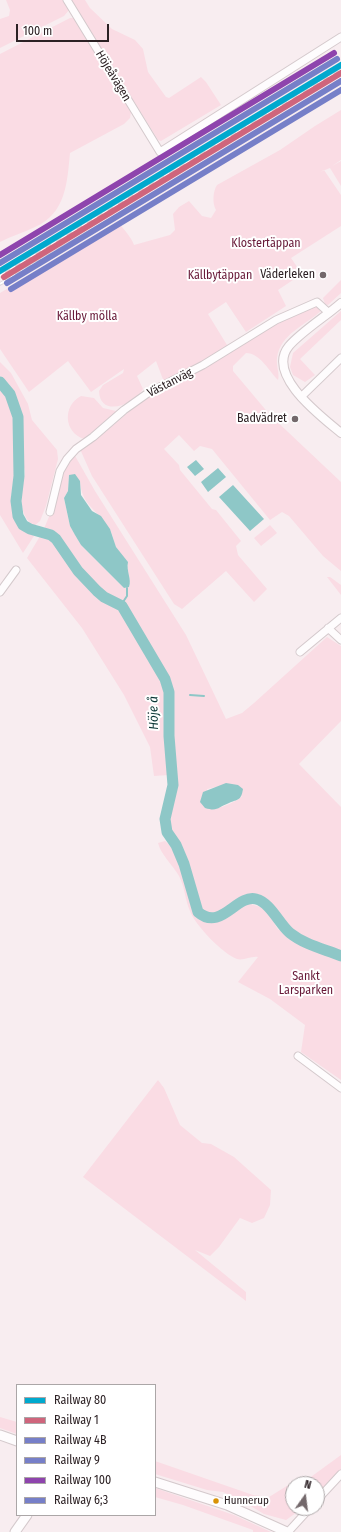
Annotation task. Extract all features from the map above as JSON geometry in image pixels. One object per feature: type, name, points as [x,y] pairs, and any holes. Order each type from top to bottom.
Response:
[{"type":"main road","points":[[0,1435],[16,1441]]},
{"type":"main road","points":[[156,1482],[226,1505],[287,1532]]},
{"type":"main road","points":[[15,1532],[26,1516]]},
{"type":"street","name":"Höjeåvägen","points":[[66,0],[160,152],[341,36]]},
{"type":"street","name":"Västanväg","points":[[50,512],[60,471],[70,454],[143,397],[203,365],[286,314],[317,302],[329,313]]},
{"type":"street","points":[[341,303],[289,346],[283,363],[284,373],[302,397],[341,433]]},
{"type":"street","points":[[302,397],[341,358]]},
{"type":"street","points":[[0,592],[16,570]]},
{"type":"street","points":[[300,652],[341,618]]},
{"type":"street","points":[[328,628],[341,640]]},
{"type":"street","points":[[298,1056],[341,1088]]},
{"type":"street","points":[[325,1491],[341,1474]]},
{"type":"street","points":[[287,1532],[302,1516]]},
{"type":"green space","points":[[6,0],[64,0],[69,10],[64,16],[0,48],[0,19],[9,16],[10,10]]},
{"type":"green space","points":[[71,0],[85,0],[90,8],[112,29],[135,40],[143,49],[148,72],[166,97],[169,98],[201,77],[221,105],[161,141],[158,140]]},
{"type":"green space","points":[[70,18],[75,18],[131,112],[130,118],[124,124],[70,153],[66,186],[59,205],[53,214],[35,227],[0,242],[0,54]]},
{"type":"green space","points":[[341,110],[341,160],[332,166],[341,161],[341,186],[330,168],[324,170],[341,195],[341,226],[291,258],[302,274],[278,290],[286,306],[246,332],[226,302],[208,314],[227,345],[229,345],[315,305],[322,310],[288,336],[283,342],[277,358],[279,375],[278,380],[260,359],[246,353],[233,366],[233,371],[270,415],[341,482],[341,571],[323,556],[289,516],[282,512],[270,520],[212,449],[200,446],[194,451],[179,435],[164,449],[179,465],[180,470],[212,509],[216,510],[241,541],[236,546],[238,555],[267,589],[254,602],[226,571],[182,609],[174,604],[92,476],[80,449],[97,439],[164,382],[156,361],[137,376],[143,389],[139,395],[125,404],[118,406],[105,404],[101,399],[99,391],[103,385],[123,373],[124,369],[91,392],[68,361],[29,392],[0,349],[0,293],[119,222],[134,245],[170,235],[175,230],[173,214],[179,207],[189,201],[202,216],[211,218],[216,210],[214,197],[217,185],[280,150]]},
{"type":"green space","points":[[341,280],[341,293],[328,305],[325,304],[323,298]]},
{"type":"green space","points":[[341,311],[341,320],[300,359],[315,375],[305,382],[293,375],[290,367],[293,353]]},
{"type":"green space","points":[[0,362],[11,373],[28,404],[32,420],[57,450],[58,459],[46,506],[40,521],[34,526],[26,517],[21,501],[25,472],[21,456],[20,412],[18,401],[8,383],[0,376]]},
{"type":"green space","points":[[0,385],[9,399],[14,424],[15,469],[11,497],[13,510],[21,528],[34,536],[23,553],[0,515]]},
{"type":"green space","points":[[81,396],[94,398],[103,408],[116,411],[107,421],[84,439],[77,436],[72,431],[68,418],[71,406],[75,400]]},
{"type":"green space","points":[[74,454],[95,491],[186,635],[226,719],[242,713],[327,637],[341,646],[341,721],[299,764],[341,807],[341,952],[300,936],[289,927],[271,905],[263,899],[255,896],[248,896],[223,912],[216,914],[208,914],[199,907],[194,892],[188,863],[172,836],[168,825],[168,818],[172,810],[176,784],[169,775],[154,776],[150,747],[124,695],[82,628],[27,558],[43,531],[51,512],[58,481]],"holes":[[[69,475],[80,481],[81,489],[87,502],[110,529],[117,549],[128,562],[130,581],[129,587],[124,588],[81,545],[70,526],[64,498],[68,491]],[[221,786],[242,796],[236,801],[227,805],[209,809],[207,789]]]},
{"type":"green space","points":[[270,525],[277,533],[261,546],[254,538]]},
{"type":"green space","points":[[327,577],[330,577],[341,585],[341,595]]},
{"type":"green space","name":"Sankt Larsparken","points":[[165,841],[177,855],[195,915],[202,920],[215,922],[222,920],[246,903],[268,911],[277,928],[279,930],[281,929],[301,946],[341,958],[341,1080],[301,1052],[305,1025],[270,999],[238,982],[258,957],[237,959],[231,956],[217,945],[197,924],[188,907],[183,885],[179,876],[164,856],[158,843]]},
{"type":"green space","points":[[158,1080],[164,1088],[180,1125],[202,1143],[211,1144],[234,1157],[271,1190],[270,1205],[264,1218],[252,1223],[240,1218],[219,1247],[210,1256],[195,1250],[246,1292],[246,1301],[83,1177]]},
{"type":"green space","points":[[0,1417],[16,1422],[16,1434],[0,1428]]},
{"type":"green space","points":[[341,1455],[341,1470],[325,1487],[325,1476],[312,1476]]},
{"type":"green space","points":[[156,1461],[253,1495],[269,1497],[285,1487],[285,1516],[292,1516],[286,1520],[264,1514],[223,1492],[207,1490],[156,1474]]},
{"type":"green space","points":[[156,1488],[234,1515],[271,1532],[253,1532],[253,1530],[183,1505],[156,1497]]},
{"type":"water","points":[[196,460],[204,469],[195,476],[187,467]]},
{"type":"water","points":[[218,468],[226,477],[208,492],[201,482]]},
{"type":"water","points":[[75,474],[80,481],[81,495],[92,511],[101,516],[110,529],[116,547],[128,562],[130,581],[129,587],[124,588],[81,545],[70,526],[64,498],[68,491],[69,475]]},
{"type":"water","points":[[233,485],[264,519],[250,531],[219,497]]},
{"type":"water","points":[[226,783],[238,785],[243,789],[240,798],[215,809],[205,808],[200,802],[203,792]]},
{"type":"waterway","name":"Höje å","points":[[0,382],[10,394],[18,417],[19,476],[16,501],[18,516],[23,525],[30,529],[51,535],[56,539],[78,571],[97,591],[104,597],[122,606],[165,679],[169,692],[169,736],[173,785],[165,819],[167,832],[176,845],[184,864],[198,912],[206,917],[214,918],[242,902],[249,899],[256,899],[266,905],[290,933],[308,944],[341,956]]},
{"type":"waterway","points":[[121,605],[127,596],[127,588]]},
{"type":"waterway","points":[[190,695],[204,696]]},
{"type":"railway","points":[[0,276],[341,70]]},
{"type":"railway","points":[[0,284],[196,169],[341,80]]},
{"type":"rail line","name":"100","points":[[0,255],[334,53]]},
{"type":"rail line","name":"4B","points":[[0,263],[337,59]]},
{"type":"rail line","name":"80","points":[[0,271],[341,65]]},
{"type":"rail line","name":"1","points":[[4,277],[341,73]]},
{"type":"rail line","name":"9","points":[[7,283],[341,81]]},
{"type":"rail line","name":"6;3","points":[[11,289],[341,90]]},
{"type":"place","name":"Väderleken","points":[[323,275]]},
{"type":"place","name":"Badvädret","points":[[295,419]]},
{"type":"place","name":"Hunnerup","points":[[216,1501]]},
{"type":"park label","name":"Klostertäppan","points":[[266,244]]},
{"type":"park label","name":"Källbytäppan","points":[[220,276]]},
{"type":"park label","name":"Källby mölla","points":[[87,317]]}]
